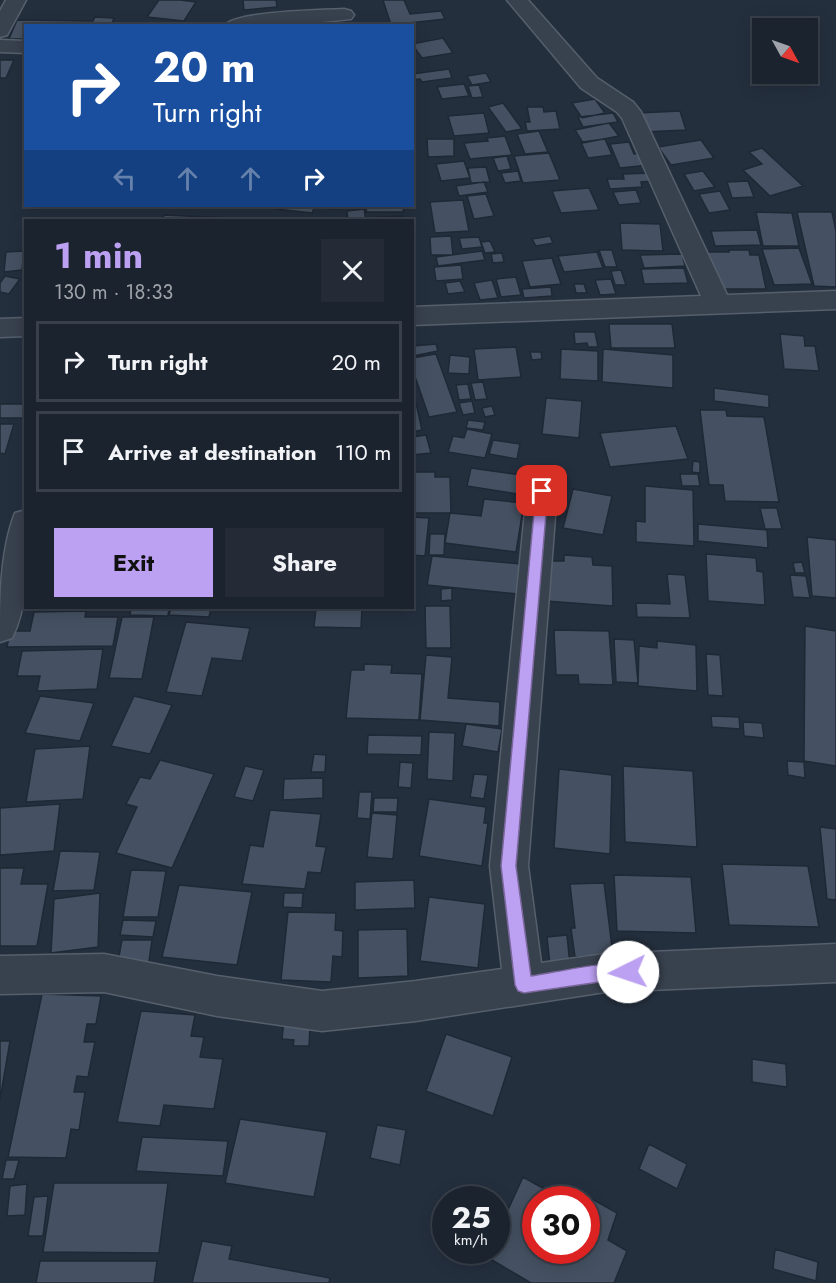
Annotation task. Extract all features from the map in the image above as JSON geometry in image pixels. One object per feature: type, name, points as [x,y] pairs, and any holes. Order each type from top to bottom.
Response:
[{"type":"street","points":[[0,31],[16,0]]},
{"type":"street","points":[[517,0],[589,83],[625,107],[633,117],[718,305]]},
{"type":"street","points":[[239,24],[343,14]]},
{"type":"street","points":[[0,46],[24,47]]},
{"type":"street","points":[[414,316],[836,300]]},
{"type":"street","points":[[0,328],[24,327]]},
{"type":"street","points":[[524,985],[509,866],[542,491]]},
{"type":"street","points":[[0,629],[24,530]]},
{"type":"street","points":[[0,975],[104,973],[217,996],[322,1011],[416,1001],[605,973],[836,963]]},
{"type":"building","points":[[159,0],[196,2],[184,21],[147,17]]},
{"type":"building","points":[[243,0],[276,0],[277,7],[244,10]]},
{"type":"building","points":[[383,0],[404,0],[410,14],[441,11],[445,19],[400,24],[391,24]]},
{"type":"building","points":[[95,17],[114,18],[112,24],[24,24],[24,39],[9,39],[17,20],[93,21]]},
{"type":"building","points":[[443,38],[453,53],[422,58],[414,44]]},
{"type":"building","points":[[0,60],[14,60],[6,78],[0,78]]},
{"type":"building","points":[[449,69],[452,78],[422,82],[420,79],[414,80],[414,74]]},
{"type":"building","points":[[486,73],[491,82],[472,85],[467,76]]},
{"type":"building","points":[[464,84],[469,96],[442,99],[437,87]]},
{"type":"building","points":[[479,85],[483,97],[472,98],[468,86]]},
{"type":"building","points":[[595,99],[605,113],[582,118],[572,103]]},
{"type":"building","points":[[503,103],[522,129],[506,132],[488,107]]},
{"type":"building","points":[[527,107],[543,107],[544,112],[556,111],[560,129],[527,131],[525,122],[530,122]]},
{"type":"building","points":[[680,111],[686,130],[643,132],[638,113]]},
{"type":"building","points":[[484,113],[489,133],[454,136],[448,116]]},
{"type":"building","points":[[613,113],[618,122],[583,127],[578,117]]},
{"type":"building","points":[[609,123],[619,136],[583,143],[575,130]]},
{"type":"building","points":[[539,131],[548,152],[525,154],[517,134]]},
{"type":"building","points":[[505,136],[512,155],[470,159],[464,143],[488,141],[487,138]]},
{"type":"building","points":[[427,139],[454,139],[454,156],[428,157]]},
{"type":"building","points":[[605,139],[612,155],[588,158],[581,142]]},
{"type":"building","points":[[701,140],[714,158],[671,165],[658,147]]},
{"type":"building","points":[[629,142],[634,154],[644,153],[649,165],[620,168],[610,144]]},
{"type":"building","points":[[762,148],[803,186],[770,196],[743,170],[762,164],[749,152]]},
{"type":"building","points":[[549,153],[560,180],[523,183],[514,156]]},
{"type":"building","points":[[507,156],[511,169],[498,171],[493,158]]},
{"type":"building","points":[[464,161],[470,178],[441,181],[436,164]]},
{"type":"building","points":[[486,167],[490,182],[471,183],[468,168]]},
{"type":"building","points":[[518,171],[521,181],[505,183],[501,173]]},
{"type":"building","points":[[703,171],[715,187],[694,191],[684,174]]},
{"type":"building","points":[[652,173],[655,181],[641,182],[642,187],[610,189],[607,179],[624,179],[623,174]]},
{"type":"building","points":[[748,181],[754,197],[732,198],[727,182]]},
{"type":"building","points":[[484,182],[488,192],[459,196],[456,186]]},
{"type":"building","points":[[589,188],[599,210],[561,213],[552,191]]},
{"type":"building","points":[[636,190],[641,203],[619,205],[613,192]]},
{"type":"building","points":[[720,191],[730,210],[709,213],[699,194]]},
{"type":"building","points":[[486,194],[494,216],[474,219],[467,196]]},
{"type":"building","points":[[463,200],[469,231],[435,233],[430,202]]},
{"type":"building","points":[[277,207],[315,207],[312,213],[276,209]]},
{"type":"building","points":[[330,207],[364,207],[330,209]]},
{"type":"building","points":[[367,207],[404,207],[403,212],[366,212]]},
{"type":"building","points":[[364,209],[366,219],[348,219],[347,211]]},
{"type":"building","points":[[756,212],[792,213],[799,246],[763,246]]},
{"type":"building","points":[[797,212],[832,212],[836,231],[836,287],[814,286]]},
{"type":"building","points":[[164,215],[228,218],[228,219],[163,219]]},
{"type":"building","points":[[402,216],[403,219],[368,219]]},
{"type":"building","points":[[620,223],[660,224],[663,251],[622,250]]},
{"type":"building","points":[[757,230],[761,245],[715,246],[711,231]]},
{"type":"building","points":[[451,236],[453,255],[431,255],[430,237]]},
{"type":"building","points":[[550,236],[553,243],[536,246],[532,239]]},
{"type":"building","points":[[479,237],[482,247],[462,249],[459,238]]},
{"type":"building","points":[[490,241],[495,252],[485,253],[481,242]]},
{"type":"building","points":[[799,248],[812,284],[774,285],[762,249]]},
{"type":"building","points":[[599,250],[612,250],[617,267],[605,267]]},
{"type":"building","points":[[729,250],[749,250],[750,255],[759,255],[766,289],[715,289],[708,252],[729,252]]},
{"type":"building","points":[[24,251],[22,270],[4,272],[6,252]]},
{"type":"building","points":[[482,251],[485,260],[438,266],[436,257]]},
{"type":"building","points":[[597,252],[603,268],[564,272],[558,256]]},
{"type":"building","points":[[502,253],[504,262],[493,263],[491,254]]},
{"type":"building","points":[[682,254],[685,266],[644,268],[640,255]]},
{"type":"building","points":[[552,258],[561,284],[530,287],[522,261]]},
{"type":"building","points":[[461,265],[463,279],[436,281],[434,267]]},
{"type":"building","points":[[684,268],[688,283],[644,284],[641,269]]},
{"type":"building","points":[[621,270],[626,285],[615,285],[611,271]]},
{"type":"building","points":[[5,276],[20,279],[9,294],[0,292],[0,283]]},
{"type":"building","points":[[516,277],[521,295],[501,297],[496,279]]},
{"type":"building","points":[[611,279],[616,294],[600,295],[595,280]]},
{"type":"building","points":[[492,280],[498,298],[480,300],[474,283]]},
{"type":"building","points":[[460,281],[465,292],[448,294],[445,283]]},
{"type":"building","points":[[574,284],[584,284],[587,293],[576,293]]},
{"type":"building","points":[[551,287],[552,296],[524,298],[522,289]]},
{"type":"building","points":[[609,324],[672,324],[675,348],[611,348]]},
{"type":"building","points":[[574,332],[595,332],[598,347],[588,347],[587,343],[575,344]]},
{"type":"building","points":[[780,334],[804,336],[805,346],[815,346],[819,371],[784,369]]},
{"type":"building","points":[[436,344],[438,351],[414,356],[414,346]]},
{"type":"building","points":[[516,347],[521,377],[478,380],[474,349]]},
{"type":"building","points":[[561,349],[598,351],[598,381],[560,379]]},
{"type":"building","points":[[603,349],[673,355],[673,388],[602,382]]},
{"type":"building","points":[[530,352],[541,352],[542,359],[532,360]]},
{"type":"building","points":[[436,354],[457,412],[429,417],[414,374],[414,358]]},
{"type":"building","points":[[450,355],[470,357],[469,374],[448,373]]},
{"type":"building","points":[[483,382],[487,399],[475,400],[471,383]]},
{"type":"building","points":[[468,384],[471,399],[459,400],[456,385]]},
{"type":"building","points":[[714,388],[769,395],[769,408],[714,401]]},
{"type":"building","points":[[546,398],[582,401],[579,438],[542,434]]},
{"type":"building","points":[[472,401],[475,413],[463,415],[459,403]]},
{"type":"building","points":[[414,403],[416,403],[422,430],[414,432]]},
{"type":"building","points":[[0,404],[24,404],[24,418],[0,418]]},
{"type":"building","points":[[492,406],[495,415],[485,417],[482,408]]},
{"type":"building","points":[[700,410],[726,410],[727,416],[764,417],[779,502],[725,501],[723,485],[709,485]]},
{"type":"building","points":[[468,420],[485,422],[483,430],[466,428]]},
{"type":"building","points":[[0,424],[14,424],[5,454],[0,453]]},
{"type":"building","points":[[676,426],[688,459],[610,467],[600,433]]},
{"type":"building","points":[[467,429],[492,434],[485,458],[448,452],[453,436],[464,438]]},
{"type":"building","points":[[426,435],[431,453],[414,455],[414,437]]},
{"type":"building","points":[[493,440],[520,444],[517,459],[489,454]]},
{"type":"building","points":[[693,461],[700,462],[700,473],[692,472]]},
{"type":"building","points":[[471,468],[528,476],[524,495],[467,486]]},
{"type":"building","points":[[414,472],[435,472],[435,477],[450,477],[451,513],[414,513]]},
{"type":"building","points":[[680,474],[698,474],[700,486],[682,486]]},
{"type":"building","points":[[645,486],[693,490],[694,546],[636,542],[636,521],[645,522]]},
{"type":"building","points":[[573,489],[612,496],[603,535],[563,528]]},
{"type":"building","points":[[484,499],[524,503],[516,552],[445,543],[450,513],[481,516]]},
{"type":"building","points":[[760,508],[777,508],[782,529],[765,529]]},
{"type":"building","points":[[414,517],[429,518],[425,556],[414,555]]},
{"type":"building","points":[[698,524],[767,530],[768,548],[698,541]]},
{"type":"building","points":[[430,534],[445,534],[444,555],[429,555]]},
{"type":"building","points":[[807,537],[836,540],[836,598],[812,596]]},
{"type":"building","points":[[706,554],[756,558],[757,571],[763,572],[765,605],[708,601]]},
{"type":"building","points":[[564,555],[592,557],[593,565],[612,566],[613,606],[546,601],[547,561],[564,561]]},
{"type":"building","points":[[432,556],[521,564],[518,594],[427,585]]},
{"type":"building","points":[[802,562],[805,573],[795,573],[793,563]]},
{"type":"building","points":[[667,574],[685,575],[690,618],[637,617],[636,603],[670,604]]},
{"type":"building","points":[[790,575],[806,576],[810,598],[793,597]]},
{"type":"building","points":[[452,588],[452,600],[441,601],[441,589]]},
{"type":"building","points":[[425,606],[450,606],[451,648],[426,648]]},
{"type":"building","points":[[131,609],[169,609],[168,616],[130,615]]},
{"type":"building","points":[[171,609],[211,609],[209,617],[169,615]]},
{"type":"building","points":[[316,609],[362,609],[361,628],[314,627]]},
{"type":"building","points":[[86,611],[85,617],[118,617],[113,646],[7,647],[10,631],[30,631],[34,612]]},
{"type":"building","points":[[122,617],[154,617],[142,679],[109,678]]},
{"type":"building","points":[[186,622],[250,628],[242,661],[212,658],[202,696],[166,692]]},
{"type":"building","points":[[805,626],[836,631],[836,766],[804,761]]},
{"type":"building","points":[[554,630],[609,631],[613,685],[579,684],[578,675],[556,675]]},
{"type":"building","points":[[614,639],[634,640],[638,683],[616,682]]},
{"type":"building","points":[[657,641],[696,645],[697,691],[638,686],[639,646],[657,648]]},
{"type":"building","points":[[103,649],[97,689],[37,691],[40,676],[17,676],[22,651]]},
{"type":"building","points":[[706,654],[720,655],[723,696],[708,695]]},
{"type":"building","points":[[426,655],[452,657],[448,698],[500,702],[499,726],[420,720]]},
{"type":"building","points":[[364,664],[392,665],[391,673],[422,674],[419,720],[346,718],[351,670],[364,670]]},
{"type":"building","points":[[40,696],[94,703],[80,741],[25,733]]},
{"type":"building","points":[[134,696],[172,705],[150,754],[111,746]]},
{"type":"building","points":[[711,716],[739,717],[740,729],[712,727]]},
{"type":"building","points":[[743,722],[762,723],[764,738],[744,736]]},
{"type":"building","points":[[466,724],[502,729],[498,752],[462,746]]},
{"type":"building","points":[[429,732],[455,733],[453,781],[427,779]]},
{"type":"building","points":[[368,735],[422,736],[421,755],[367,754]]},
{"type":"building","points":[[90,746],[83,799],[26,802],[35,749]]},
{"type":"building","points":[[314,754],[326,755],[325,772],[311,772]]},
{"type":"building","points":[[160,760],[214,774],[172,868],[116,853],[137,807],[126,804],[140,777],[150,779]]},
{"type":"building","points":[[787,761],[804,762],[805,778],[788,775]]},
{"type":"building","points":[[400,762],[413,763],[411,788],[398,787]]},
{"type":"building","points":[[245,766],[264,770],[253,801],[234,797]]},
{"type":"building","points":[[623,766],[693,771],[697,847],[625,842]]},
{"type":"building","points":[[559,769],[612,775],[610,854],[554,848]]},
{"type":"building","points":[[474,774],[488,775],[484,799],[470,797]]},
{"type":"building","points":[[323,778],[323,798],[283,800],[284,779]]},
{"type":"building","points":[[359,792],[372,792],[370,819],[357,818]]},
{"type":"building","points":[[374,798],[398,798],[397,812],[373,812]]},
{"type":"building","points":[[429,799],[486,807],[484,823],[488,823],[482,866],[419,856]]},
{"type":"building","points":[[60,804],[54,851],[0,855],[0,808]]},
{"type":"building","points":[[270,810],[321,814],[316,846],[326,847],[321,873],[308,872],[305,889],[242,884],[250,845],[263,847]]},
{"type":"building","points":[[372,813],[397,815],[393,859],[367,857]]},
{"type":"building","points":[[820,827],[836,829],[836,900],[827,899]]},
{"type":"building","points":[[60,851],[100,852],[94,890],[53,891]]},
{"type":"building","points":[[722,864],[808,866],[819,927],[729,925]]},
{"type":"building","points":[[0,868],[24,868],[21,884],[48,884],[37,946],[0,946]]},
{"type":"building","points":[[131,870],[166,871],[158,917],[123,917]]},
{"type":"building","points":[[614,875],[691,877],[696,933],[617,931]]},
{"type":"building","points":[[414,880],[415,908],[355,910],[355,882]]},
{"type":"building","points":[[604,883],[613,955],[575,957],[571,928],[575,928],[570,884]]},
{"type":"building","points":[[179,885],[252,892],[237,965],[162,957]]},
{"type":"building","points":[[100,893],[98,947],[51,953],[54,899]]},
{"type":"building","points":[[284,893],[303,893],[302,908],[283,907]]},
{"type":"building","points":[[429,897],[485,904],[478,968],[420,961]]},
{"type":"building","points":[[288,912],[336,913],[335,930],[343,931],[342,957],[333,956],[331,982],[281,980]]},
{"type":"building","points":[[123,920],[156,921],[153,937],[120,935]]},
{"type":"building","points":[[407,929],[408,976],[358,978],[358,930]]},
{"type":"building","points":[[567,935],[570,965],[550,965],[547,937]]},
{"type":"building","points":[[122,940],[152,940],[148,968],[117,967]]},
{"type":"building","points":[[42,994],[101,996],[96,1024],[87,1024],[84,1042],[95,1042],[88,1077],[77,1076],[74,1092],[85,1092],[79,1130],[71,1129],[66,1158],[8,1157]]},
{"type":"building","points":[[141,1011],[195,1015],[191,1036],[204,1037],[200,1057],[223,1059],[214,1109],[164,1105],[160,1126],[117,1122]]},
{"type":"building","points":[[284,1019],[310,1026],[309,1046],[293,1046],[294,1040],[282,1039]]},
{"type":"building","points":[[446,1034],[512,1057],[493,1116],[426,1091]]},
{"type":"building","points":[[0,1041],[10,1041],[0,1100]]},
{"type":"building","points":[[752,1059],[786,1064],[787,1087],[752,1082]]},
{"type":"building","points":[[240,1119],[327,1132],[314,1197],[225,1183]]},
{"type":"building","points":[[377,1125],[406,1130],[400,1165],[370,1158]]},
{"type":"building","points":[[142,1137],[228,1141],[223,1176],[136,1171]]},
{"type":"building","points":[[649,1144],[687,1164],[677,1189],[639,1169]]},
{"type":"building","points":[[6,1160],[19,1160],[14,1179],[2,1179]]},
{"type":"building","points":[[523,1177],[539,1186],[522,1186],[522,1264],[600,1264],[600,1203],[617,1213],[608,1240],[627,1251],[614,1283],[531,1283],[499,1264],[510,1264],[510,1205]]},
{"type":"building","points":[[54,1183],[168,1183],[159,1253],[43,1252]]},
{"type":"building","points":[[27,1184],[25,1215],[7,1216],[10,1186]]},
{"type":"building","points":[[48,1196],[43,1236],[28,1236],[34,1197]]},
{"type":"building","points":[[202,1241],[232,1246],[229,1259],[330,1278],[329,1283],[192,1283]]},
{"type":"building","points":[[775,1249],[818,1262],[816,1281],[773,1269]]},
{"type":"building","points":[[40,1261],[157,1261],[154,1283],[36,1283]]},
{"type":"route","points":[[542,491],[509,866],[524,985],[605,973],[628,972]]}]
